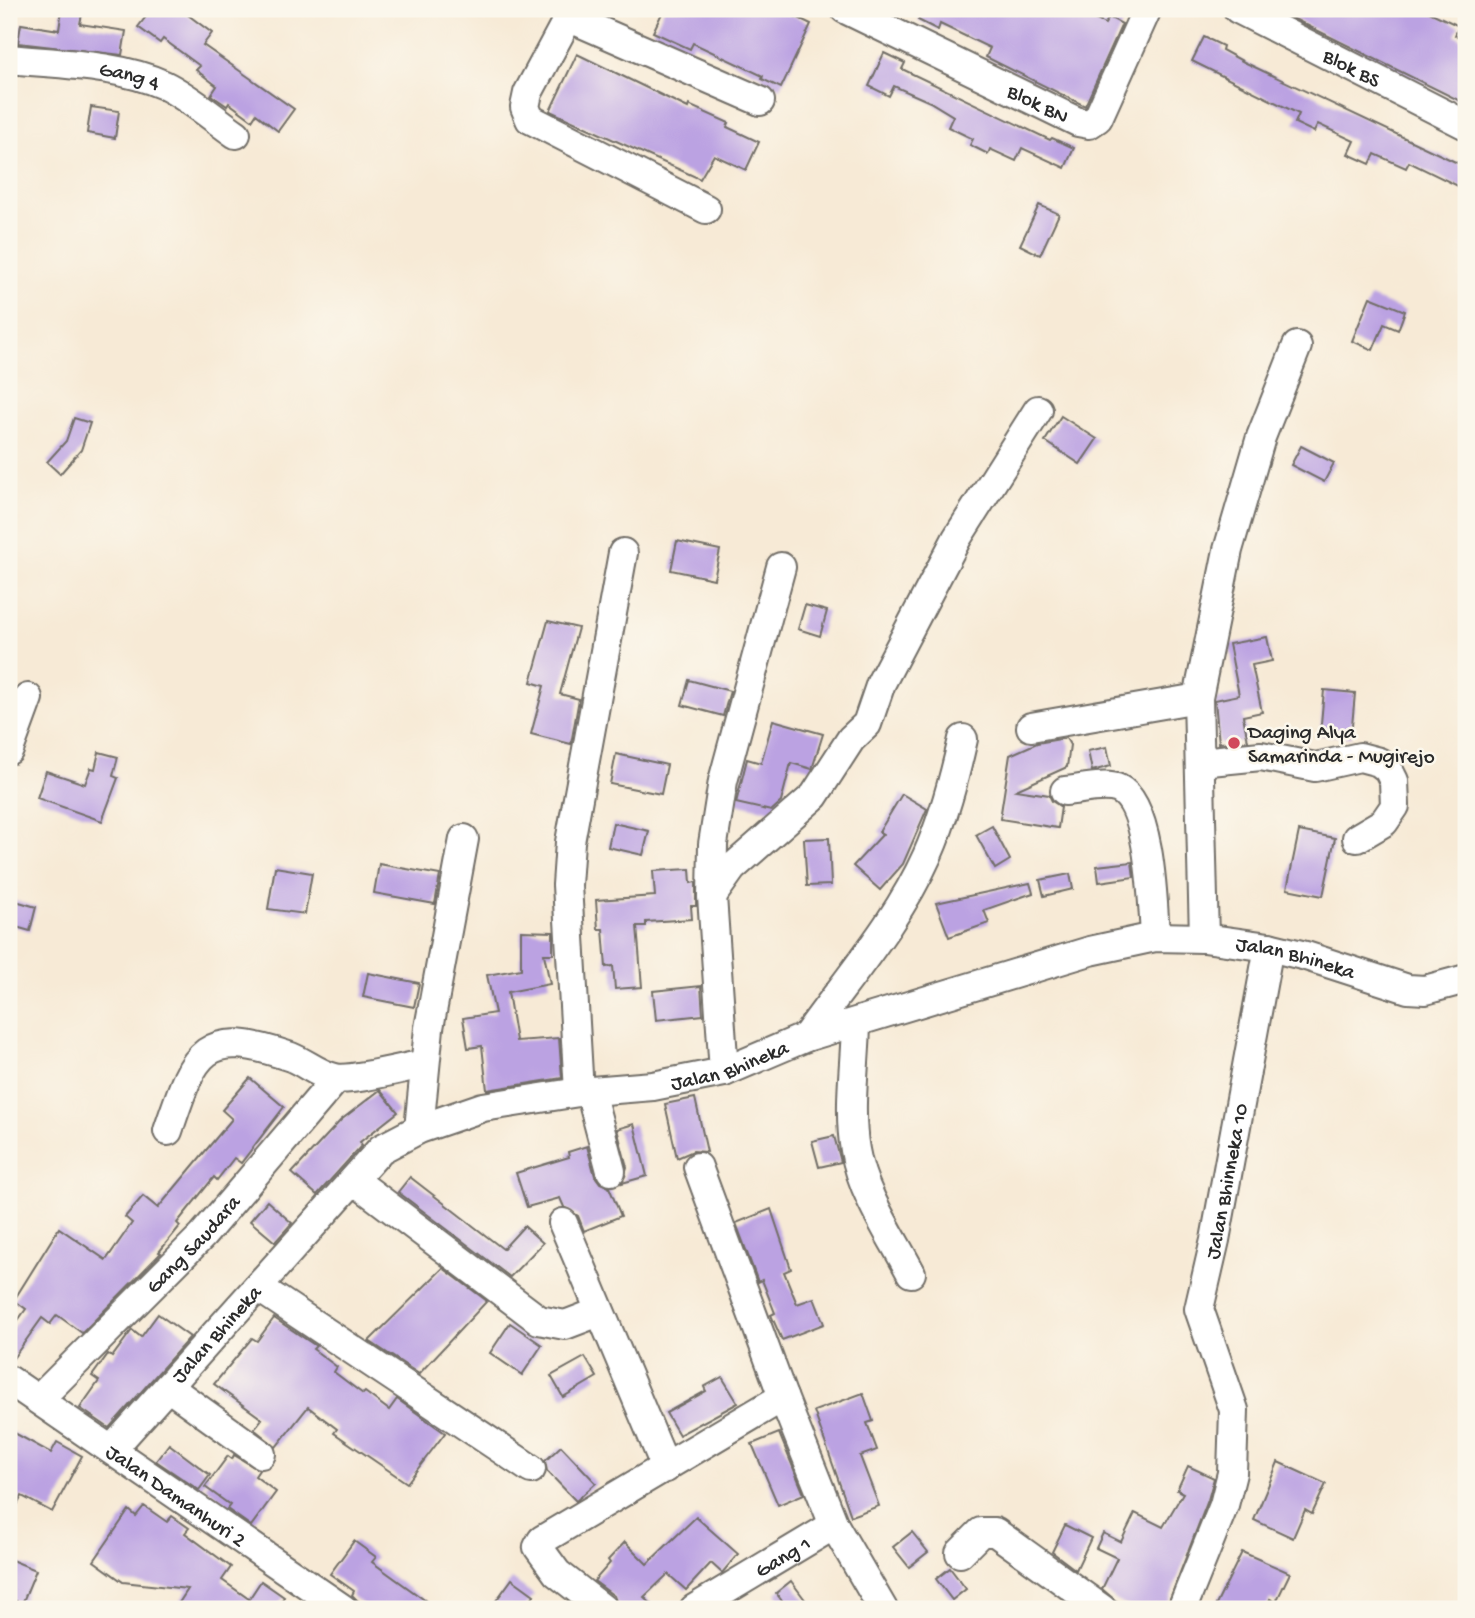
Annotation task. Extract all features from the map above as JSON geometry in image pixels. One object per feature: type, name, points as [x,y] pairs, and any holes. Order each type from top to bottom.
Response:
[{"type":"street","points":[[845,9],[873,15]]},
{"type":"street","name":"Blok BS","points":[[1238,9],[1466,125]]},
{"type":"street","name":"Blok BN","points":[[873,15],[1078,122],[1089,124],[1098,118],[1140,11]]},
{"type":"street","points":[[706,209],[530,119],[524,107],[528,93],[571,14],[760,101]]},
{"type":"street","name":"Gang 4","points":[[9,58],[120,72],[151,80],[166,86],[236,134]]},
{"type":"street","points":[[1204,938],[1198,698],[1228,550],[1261,437],[1297,346]]},
{"type":"street","points":[[712,896],[732,868],[814,796],[851,739],[867,724],[881,683],[957,538],[1038,410]]},
{"type":"street","points":[[611,1171],[585,1091],[568,885],[570,842],[623,553]]},
{"type":"street","points":[[724,1072],[712,896],[712,844],[723,781],[781,567]]},
{"type":"street","points":[[9,750],[28,698]]},
{"type":"street","points":[[1031,727],[1198,698]]},
{"type":"street","points":[[806,1037],[901,904],[927,857],[950,798],[964,739]]},
{"type":"street","points":[[1200,762],[1261,756],[1315,767],[1360,757],[1379,762],[1388,769],[1394,781],[1395,806],[1384,822],[1357,838]]},
{"type":"street","points":[[1065,791],[1119,789],[1130,799],[1151,864],[1155,937]]},
{"type":"street","points":[[419,1129],[425,1064],[464,839]]},
{"type":"street","name":"Jalan Bhineka","points":[[113,1448],[381,1149],[419,1129],[483,1107],[585,1091],[653,1086],[724,1072],[806,1037],[1090,951],[1155,937],[1204,938],[1269,947],[1408,989],[1425,990],[1466,979]]},
{"type":"street","name":"Jalan Bhinneka 10","points":[[1182,1609],[1224,1504],[1232,1473],[1234,1410],[1199,1309],[1215,1240],[1269,947]]},
{"type":"street","points":[[856,1024],[852,1127],[855,1152],[866,1186],[911,1273]]},
{"type":"street","points":[[168,1131],[187,1074],[203,1052],[223,1044],[261,1049],[293,1058],[336,1079],[425,1064]]},
{"type":"street","name":"Gang Saudara","points":[[40,1398],[203,1235],[336,1079]]},
{"type":"street","points":[[698,1167],[783,1397],[834,1525],[883,1609]]},
{"type":"street","points":[[355,1181],[540,1320],[565,1325],[599,1312]]},
{"type":"street","points":[[563,1223],[666,1468]]},
{"type":"street","points":[[258,1287],[531,1469]]},
{"type":"street","name":"Jalan Damanhuri 2","points":[[9,1380],[113,1448],[343,1609]]},
{"type":"street","points":[[168,1387],[261,1454]]},
{"type":"street","points":[[603,1609],[557,1573],[538,1547],[550,1533],[666,1468],[783,1397]]},
{"type":"street","name":"Gang 1","points":[[694,1609],[834,1525]]},
{"type":"street","points":[[960,1553],[981,1532],[995,1532],[1102,1609]]},
{"type":"building","points":[[62,9],[83,9],[80,24],[126,31],[122,55],[18,43],[21,24],[59,30]]},
{"type":"building","points":[[152,9],[180,9],[212,33],[203,45],[294,109],[278,131],[256,114],[252,120],[229,103],[227,106],[211,95],[217,86],[196,70],[200,66],[163,39],[160,43],[138,27]]},
{"type":"building","points":[[664,9],[780,9],[811,24],[781,88],[762,79],[763,76],[693,43],[690,49],[653,32]]},
{"type":"building","points":[[908,9],[1061,9],[1073,14],[1075,10],[1105,24],[1109,17],[1122,24],[1085,106],[986,57],[990,48],[940,24],[938,30],[918,20],[921,15]]},
{"type":"building","points":[[1274,9],[1423,9],[1459,26],[1455,35],[1466,41],[1466,104]]},
{"type":"building","points":[[1204,37],[1223,46],[1222,50],[1244,62],[1466,167],[1466,190],[1409,162],[1406,168],[1375,154],[1370,164],[1348,154],[1354,141],[1318,124],[1314,132],[1295,123],[1299,114],[1192,61]]},
{"type":"building","points":[[884,53],[905,63],[902,69],[1050,140],[1052,138],[1074,148],[1065,168],[1022,148],[1016,161],[990,149],[988,154],[970,145],[973,139],[948,127],[953,116],[930,102],[894,86],[889,96],[869,86]]},
{"type":"building","points":[[577,54],[688,108],[689,105],[729,123],[727,127],[759,142],[746,170],[714,155],[700,179],[550,111]]},
{"type":"building","points":[[91,107],[119,111],[115,138],[87,133]]},
{"type":"building","points":[[1039,205],[1059,214],[1040,255],[1020,245]]},
{"type":"building","points":[[1370,297],[1405,311],[1398,330],[1384,324],[1373,350],[1352,341]]},
{"type":"building","points":[[1061,416],[1097,439],[1080,464],[1045,441]]},
{"type":"building","points":[[74,418],[90,423],[81,450],[60,474],[47,462],[66,441]]},
{"type":"building","points":[[1301,446],[1334,463],[1324,482],[1291,465]]},
{"type":"building","points":[[677,541],[720,550],[714,579],[671,570]]},
{"type":"building","points":[[805,605],[827,611],[820,636],[798,629]]},
{"type":"building","points":[[548,621],[578,628],[560,694],[579,699],[571,744],[531,734],[544,686],[531,682]]},
{"type":"building","points":[[1267,637],[1272,661],[1252,665],[1262,712],[1243,716],[1248,741],[1219,743],[1215,700],[1239,695],[1229,644]]},
{"type":"building","points":[[689,680],[730,691],[723,716],[682,705]]},
{"type":"building","points":[[1324,690],[1355,693],[1351,737],[1320,735]]},
{"type":"building","points":[[773,720],[823,734],[812,769],[791,763],[781,802],[771,811],[736,803],[747,759],[761,763]]},
{"type":"building","points":[[1066,738],[1070,745],[1067,767],[1016,790],[1049,795],[1052,801],[1061,807],[1058,828],[1000,819],[1010,755],[1037,743]]},
{"type":"building","points":[[1107,747],[1111,766],[1092,771],[1088,751]]},
{"type":"building","points":[[99,752],[118,757],[113,776],[118,778],[102,821],[37,798],[46,771],[85,784],[91,768],[95,769]]},
{"type":"building","points":[[616,754],[667,765],[661,794],[610,784]]},
{"type":"building","points":[[902,794],[927,809],[903,864],[880,890],[853,866],[883,834],[879,832]]},
{"type":"building","points":[[613,823],[649,831],[643,855],[608,847]]},
{"type":"building","points":[[992,826],[1010,860],[995,869],[976,835]]},
{"type":"building","points":[[1299,831],[1335,838],[1323,896],[1287,889]]},
{"type":"building","points":[[829,838],[831,885],[807,886],[804,839]]},
{"type":"building","points":[[1132,862],[1134,877],[1099,882],[1097,866]]},
{"type":"building","points":[[379,864],[440,875],[435,904],[374,893]]},
{"type":"building","points":[[275,867],[312,873],[305,914],[268,909]]},
{"type":"building","points":[[690,869],[691,883],[696,882],[696,906],[691,906],[692,919],[646,922],[646,926],[637,926],[642,987],[615,989],[613,966],[606,967],[603,929],[598,929],[596,900],[655,896],[653,871]]},
{"type":"building","points":[[1070,874],[1073,889],[1044,896],[1040,880]]},
{"type":"building","points":[[1030,883],[1033,893],[984,910],[989,923],[949,937],[936,903]]},
{"type":"building","points":[[9,899],[36,907],[30,931],[9,925]]},
{"type":"building","points":[[521,931],[553,932],[553,954],[544,954],[550,984],[508,992],[516,1041],[559,1038],[562,1078],[487,1090],[482,1046],[468,1048],[463,1018],[495,1013],[487,975],[521,969]]},
{"type":"building","points":[[368,973],[419,983],[414,1007],[363,997]]},
{"type":"building","points":[[701,986],[703,1015],[656,1020],[653,991]]},
{"type":"building","points":[[250,1078],[284,1107],[241,1163],[234,1158],[217,1180],[214,1177],[177,1223],[180,1226],[159,1252],[161,1253],[82,1333],[57,1315],[50,1324],[42,1318],[9,1364],[9,1333],[26,1309],[14,1300],[59,1228],[106,1260],[132,1223],[125,1217],[143,1196],[158,1208],[232,1119],[222,1110]]},
{"type":"building","points":[[380,1090],[398,1112],[360,1142],[362,1145],[317,1195],[292,1173],[341,1120]]},
{"type":"building","points":[[695,1098],[707,1152],[693,1151],[677,1158],[665,1104]]},
{"type":"building","points":[[634,1124],[647,1176],[622,1183],[627,1167],[617,1129]]},
{"type":"building","points":[[834,1136],[841,1162],[819,1167],[812,1141]]},
{"type":"building","points":[[587,1146],[595,1176],[600,1183],[609,1187],[621,1216],[584,1231],[578,1216],[564,1207],[560,1198],[527,1207],[516,1173],[569,1157],[568,1152]]},
{"type":"building","points":[[410,1177],[503,1249],[524,1226],[543,1243],[510,1277],[398,1192]]},
{"type":"building","points":[[267,1201],[292,1223],[275,1242],[250,1221]]},
{"type":"building","points":[[771,1209],[791,1269],[784,1272],[797,1304],[814,1298],[824,1324],[782,1340],[771,1315],[775,1313],[762,1280],[758,1282],[736,1223]]},
{"type":"building","points":[[443,1268],[487,1301],[419,1374],[369,1341]]},
{"type":"building","points":[[158,1314],[190,1337],[109,1428],[80,1408],[99,1381],[92,1376],[108,1354],[112,1357],[132,1330],[141,1337]]},
{"type":"building","points":[[274,1318],[316,1346],[313,1349],[337,1367],[334,1372],[363,1394],[365,1392],[389,1410],[397,1399],[445,1433],[407,1483],[334,1433],[337,1429],[308,1407],[276,1447],[254,1429],[262,1419],[214,1384],[252,1338],[257,1341]]},
{"type":"building","points":[[510,1323],[542,1345],[522,1375],[490,1353]]},
{"type":"building","points":[[585,1357],[597,1377],[563,1397],[551,1376]]},
{"type":"building","points":[[722,1377],[738,1403],[679,1435],[666,1413],[706,1391],[704,1387]]},
{"type":"building","points":[[863,1393],[873,1421],[867,1423],[877,1450],[860,1456],[879,1506],[851,1516],[814,1411]]},
{"type":"building","points":[[9,1430],[51,1453],[57,1442],[82,1456],[52,1512],[22,1496],[9,1520]]},
{"type":"building","points":[[779,1433],[804,1494],[778,1505],[752,1444]]},
{"type":"building","points":[[169,1444],[210,1475],[199,1490],[156,1461]]},
{"type":"building","points":[[561,1446],[596,1483],[576,1501],[547,1471],[545,1461]]},
{"type":"building","points":[[234,1455],[259,1470],[255,1476],[276,1492],[251,1526],[227,1509],[230,1505],[205,1487],[228,1456],[232,1459]]},
{"type":"building","points":[[1278,1462],[1326,1484],[1312,1514],[1305,1510],[1293,1538],[1254,1520]]},
{"type":"building","points":[[1188,1466],[1214,1478],[1166,1609],[1134,1609],[1116,1601],[1102,1589],[1117,1558],[1096,1548],[1103,1533],[1121,1542],[1135,1513],[1163,1527],[1183,1493],[1177,1490]]},
{"type":"building","points":[[144,1506],[167,1522],[172,1516],[189,1528],[185,1533],[231,1567],[222,1580],[249,1599],[261,1581],[284,1597],[276,1609],[175,1609],[188,1589],[123,1582],[94,1561],[129,1510],[136,1516]]},
{"type":"building","points":[[696,1517],[738,1554],[722,1573],[711,1563],[686,1590],[668,1574],[644,1597],[657,1609],[619,1609],[614,1596],[594,1581],[610,1563],[608,1560],[625,1542],[647,1564]]},
{"type":"building","points":[[1065,1525],[1091,1538],[1076,1570],[1052,1552]]},
{"type":"building","points":[[912,1532],[928,1552],[909,1567],[893,1547]]},
{"type":"building","points":[[354,1541],[376,1557],[372,1562],[437,1609],[369,1609],[357,1600],[352,1595],[354,1591],[330,1574]]},
{"type":"building","points":[[1242,1552],[1290,1573],[1276,1602],[1270,1599],[1266,1609],[1214,1609]]},
{"type":"building","points":[[9,1559],[36,1570],[22,1604],[9,1598]]},
{"type":"building","points":[[950,1568],[966,1589],[952,1600],[936,1579]]},
{"type":"building","points":[[512,1579],[534,1595],[524,1609],[490,1609]]},
{"type":"building","points":[[791,1581],[812,1609],[788,1609],[776,1593]]},
{"type":"place","name":"Daging Alya Samarinda - Mugirejo","points":[[1234,743]]}]
